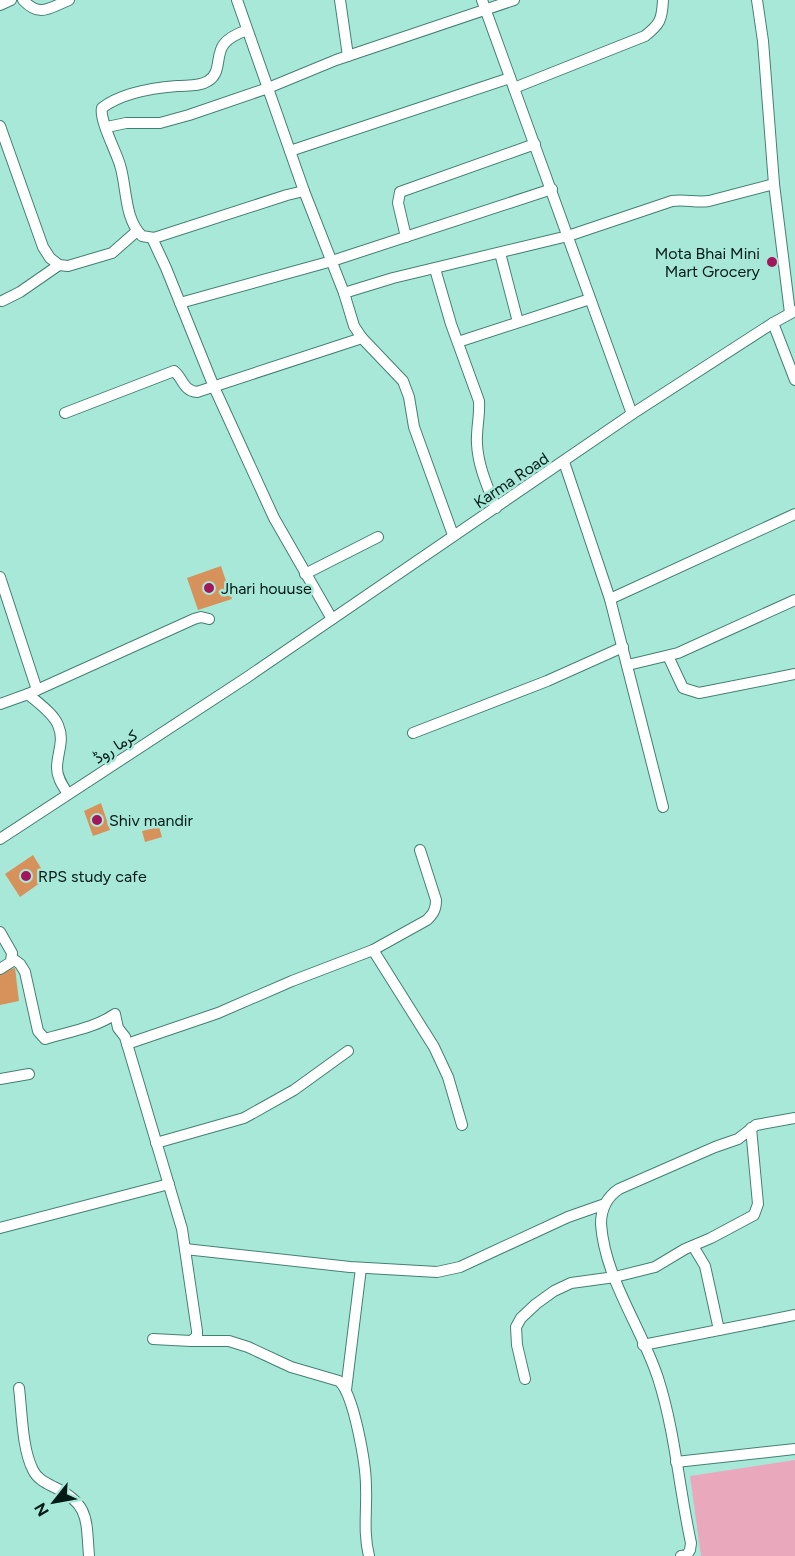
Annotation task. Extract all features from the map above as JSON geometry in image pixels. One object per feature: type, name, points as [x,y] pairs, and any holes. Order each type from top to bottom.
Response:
[{"type":"street","points":[[0,5],[11,0]]},
{"type":"street","points":[[23,0],[32,9],[43,11],[69,0]]},
{"type":"street","points":[[237,0],[354,326],[362,338],[403,381],[409,397],[414,427],[453,535]]},
{"type":"street","points":[[340,0],[348,56]]},
{"type":"street","points":[[106,127],[126,123],[160,123],[268,88],[484,5],[514,0]]},
{"type":"street","points":[[290,151],[512,83],[645,36],[657,26],[662,17],[663,0]]},
{"type":"street","points":[[757,0],[763,41],[774,184],[792,312]]},
{"type":"street","points":[[484,5],[632,414]]},
{"type":"street","points":[[247,30],[223,45],[213,78],[198,85],[146,91],[108,103],[102,108],[100,113],[122,171],[130,215],[137,231],[142,236],[152,238],[304,191]]},
{"type":"street","points":[[0,126],[43,247],[50,258],[59,265],[68,266],[112,253],[137,231]]},
{"type":"street","points":[[406,237],[398,203],[400,192],[535,144]]},
{"type":"street","points":[[344,293],[393,278],[568,236],[672,201],[682,199],[709,201],[774,184]]},
{"type":"street","points":[[180,303],[332,261],[552,189]]},
{"type":"street","points":[[152,238],[214,387],[274,518],[332,619]]},
{"type":"street","points":[[500,253],[518,322]]},
{"type":"street","points":[[2,301],[20,292],[59,265]]},
{"type":"street","points":[[435,268],[479,401],[480,413],[476,441],[478,455],[496,508]]},
{"type":"street","points":[[458,342],[590,298]]},
{"type":"street","name":"Karma Road","points":[[246,678],[632,414],[792,312]]},
{"type":"street","points":[[773,323],[795,380]]},
{"type":"street","points":[[65,413],[174,371],[177,372],[184,387],[193,392],[362,338]]},
{"type":"street","points":[[564,462],[610,599],[663,807]]},
{"type":"street","points":[[610,599],[794,516]]},
{"type":"street","points":[[305,574],[378,537]]},
{"type":"street","points":[[0,577],[33,692],[59,726],[62,746],[57,768],[59,779],[68,794]]},
{"type":"street","points":[[628,665],[668,657],[694,647],[795,600]]},
{"type":"street","points":[[0,704],[33,692],[194,619],[201,617],[209,619]]},
{"type":"street","points":[[413,733],[547,681],[622,647]]},
{"type":"street","points":[[668,657],[683,688],[699,693],[795,674]]},
{"type":"street","name":"کرما روڈ","points":[[0,839],[246,678]]},
{"type":"street","points":[[127,1044],[218,1013],[373,950],[427,920],[434,913],[436,900],[420,850]]},
{"type":"street","points":[[0,932],[12,953],[11,962],[0,969]]},
{"type":"street","points":[[373,950],[434,1047],[448,1077],[462,1125]]},
{"type":"street","points":[[12,958],[20,964],[28,981],[40,1035],[45,1039],[102,1023],[115,1014],[118,1028],[127,1044],[182,1229],[197,1336],[191,1341]]},
{"type":"street","points":[[156,1143],[244,1118],[294,1090],[348,1051]]},
{"type":"street","points":[[0,1079],[30,1074]]},
{"type":"street","points":[[681,1556],[687,1554],[691,1543],[676,1462],[657,1375],[610,1262],[602,1225],[605,1204],[610,1195],[619,1189],[738,1139],[756,1125],[795,1118]]},
{"type":"street","points":[[525,1379],[517,1345],[516,1327],[528,1310],[554,1291],[572,1283],[615,1277],[655,1267],[747,1220],[757,1209],[751,1128]]},
{"type":"street","points":[[0,1228],[169,1184]]},
{"type":"street","points":[[185,1249],[361,1268],[437,1272],[460,1267],[568,1217],[605,1204]]},
{"type":"street","points":[[693,1246],[705,1266],[719,1330]]},
{"type":"street","points":[[346,1390],[361,1268]]},
{"type":"street","points":[[644,1345],[795,1315]]},
{"type":"street","points":[[153,1340],[229,1341],[248,1347],[291,1367],[339,1381],[346,1390],[351,1403],[364,1474],[366,1487],[364,1530],[369,1556]]},
{"type":"street","points":[[19,1388],[28,1455],[33,1472],[43,1482],[70,1494],[80,1503],[87,1524],[89,1556]]},
{"type":"street","points":[[676,1462],[795,1449]]},
{"type":"shaded area","points":[[795,1460],[795,1556],[701,1556],[690,1476]]},
{"type":"building","name":"Jhari houuse","points":[[221,566],[232,599],[198,610],[187,578]]},
{"type":"building","name":"Shiv mandir","points":[[101,803],[110,830],[93,836],[84,811]]},
{"type":"building","points":[[159,827],[162,837],[145,842],[142,831]]},
{"type":"building","name":"RPS study cafe","points":[[33,855],[47,878],[20,897],[5,874]]},
{"type":"building","points":[[15,968],[19,1001],[0,1005],[0,971]]},
{"type":"place","name":"Mota Bhai Mini Mart Grocery","points":[[772,262]]},
{"type":"place","name":"Jhari houuse","points":[[209,588]]},
{"type":"place","name":"Shiv mandir","points":[[97,820]]},
{"type":"place","name":"RPS study cafe","points":[[26,876]]}]
